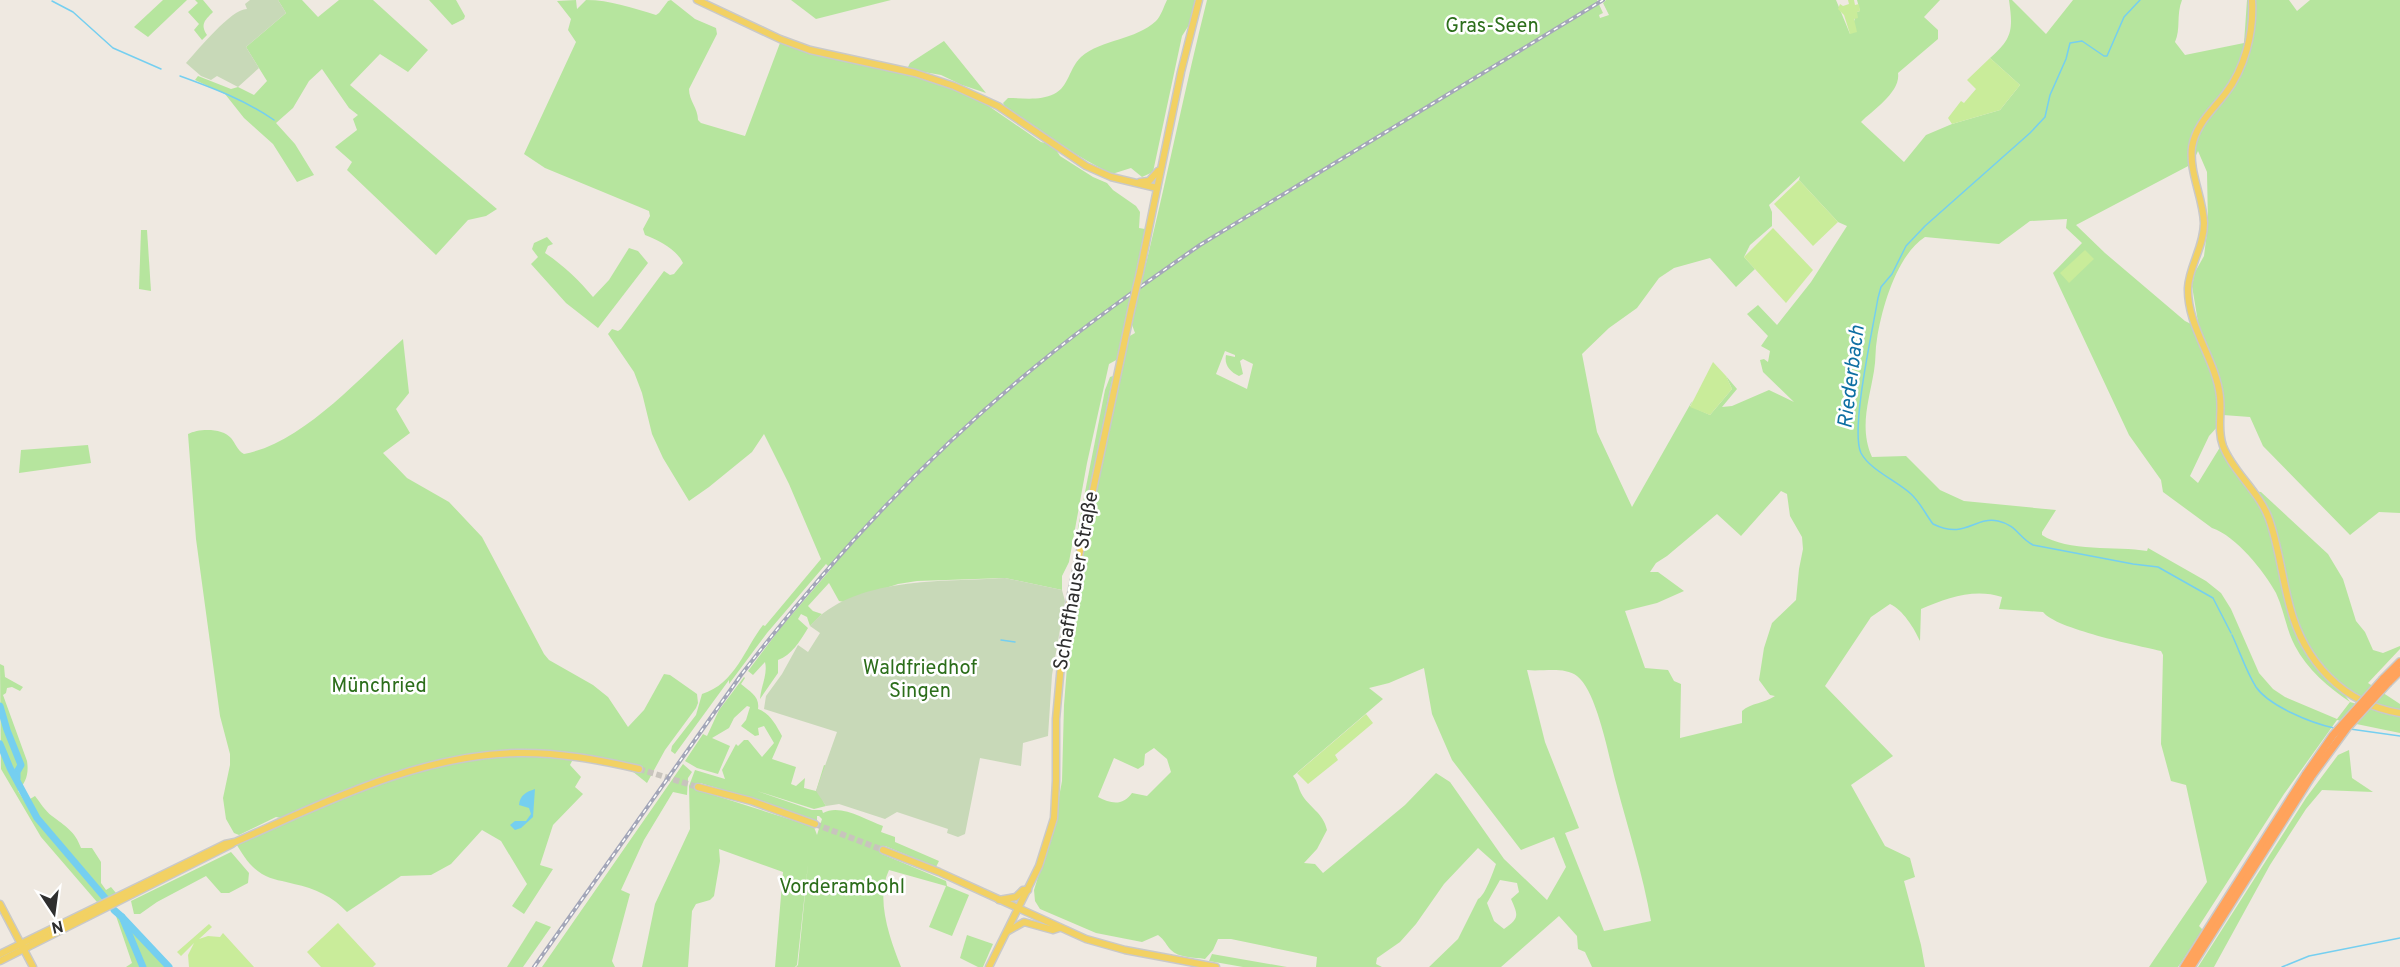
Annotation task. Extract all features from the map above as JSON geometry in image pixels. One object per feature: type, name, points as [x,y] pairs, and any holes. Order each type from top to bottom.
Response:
[{"type":"highway","points":[[2184,967],[2308,776],[2400,662]]},
{"type":"highway","points":[[2386,681],[2400,671]]},
{"type":"highway","points":[[2191,967],[2308,776]]},
{"type":"main road","points":[[697,0],[780,39],[810,50],[915,73],[954,86],[998,106],[1086,166],[1111,177],[1157,188]]},
{"type":"main road","name":"Schaffhauser Straße","points":[[989,967],[1044,854],[1054,818],[1058,693],[1065,628],[1160,168],[1199,0]]},
{"type":"main road","points":[[2252,0],[2250,34],[2242,64],[2226,93],[2203,120],[2193,141],[2192,158],[2203,215],[2203,237],[2189,279],[2188,292],[2196,329],[2220,393],[2219,430],[2222,444],[2267,514],[2290,608],[2304,645],[2329,679],[2348,693],[2374,707],[2400,713]]},
{"type":"main road","points":[[1134,182],[1149,181],[1160,168]]},
{"type":"main road","points":[[0,954],[23,946],[97,910],[225,844],[416,770],[468,758],[517,753],[554,754],[639,769]]},
{"type":"main road","points":[[698,786],[751,801],[815,824]]},
{"type":"main road","points":[[883,850],[1092,941],[1216,967]]},
{"type":"main road","points":[[999,900],[1016,897],[1023,890],[1028,890]]},
{"type":"main road","points":[[0,904],[33,967]]},
{"type":"main road","points":[[1007,931],[1024,922],[1053,930],[1060,928]]},
{"type":"main road","points":[[0,961],[23,946]]},
{"type":"green space","points":[[163,0],[187,0],[148,37],[134,27]]},
{"type":"green space","points":[[195,0],[203,0],[213,12],[204,22],[207,35],[202,40],[194,30],[199,24],[188,12],[198,3]]},
{"type":"green space","points":[[250,0],[278,0],[286,13],[246,47],[259,68],[238,87],[217,76],[211,80],[201,76],[186,63],[224,23],[240,11],[247,9],[245,4]]},
{"type":"green space","points":[[278,0],[302,0],[318,17],[339,0],[373,0],[428,50],[408,72],[380,54],[350,85],[497,209],[486,216],[468,220],[436,255],[347,170],[352,162],[335,147],[357,130],[353,119],[358,115],[349,108],[322,69],[309,81],[293,108],[276,123],[295,144],[314,175],[297,182],[273,144],[244,118],[225,94],[195,80],[198,76],[231,89],[238,87],[254,95],[267,81],[246,47],[286,13]]},
{"type":"green space","points":[[429,0],[456,0],[465,16],[464,19],[452,25]]},
{"type":"green space","points":[[576,0],[577,9],[586,0],[595,0],[656,15],[671,0],[695,19],[716,28],[717,34],[689,89],[698,120],[701,123],[745,136],[780,43],[914,74],[977,98],[1041,142],[1053,145],[1060,156],[1107,183],[1136,206],[1140,212],[1139,228],[1145,229],[1118,359],[1109,364],[1087,463],[1069,562],[1062,576],[1062,590],[1005,578],[917,581],[898,584],[844,602],[839,601],[829,583],[808,606],[813,611],[822,614],[810,626],[807,617],[801,614],[798,619],[808,628],[792,651],[778,660],[778,673],[760,699],[766,671],[765,662],[753,675],[748,671],[782,626],[831,569],[826,564],[767,633],[729,684],[729,680],[675,754],[671,751],[672,746],[696,715],[702,694],[713,689],[731,674],[763,625],[765,626],[821,559],[789,484],[764,434],[752,452],[689,501],[663,458],[652,434],[642,393],[634,372],[608,334],[612,329],[618,331],[621,329],[664,271],[670,275],[674,274],[683,263],[667,246],[645,235],[643,229],[650,216],[649,211],[545,168],[524,154],[576,42],[568,30],[571,19],[557,1]]},
{"type":"green space","points":[[791,0],[891,0],[816,19]]},
{"type":"green space","points":[[1167,0],[1196,0],[1189,25],[1182,36],[1153,172],[1142,177],[1131,168],[1112,174],[1057,142],[1003,103],[1008,98],[1037,98],[1059,91],[1081,57],[1099,46],[1148,27],[1158,19]]},
{"type":"green space","name":"Gras-Seen","points":[[1207,0],[1597,0],[1603,13],[1599,15],[1600,18],[1609,15],[1603,3],[1606,0],[1836,0],[1850,34],[1857,12],[1860,11],[1857,0],[1940,0],[1924,17],[1938,30],[1938,39],[1898,73],[1898,80],[1891,94],[1861,122],[1904,162],[1926,135],[1952,124],[2000,110],[2020,85],[1990,58],[2003,45],[2010,32],[2009,0],[2012,0],[2046,34],[2073,0],[2182,0],[2175,42],[2185,55],[2244,43],[2247,0],[2289,0],[2297,11],[2310,0],[2400,0],[2400,513],[2379,512],[2350,535],[2263,446],[2250,417],[2223,415],[2219,425],[2209,436],[2190,476],[2198,483],[2222,444],[2254,491],[2261,492],[2328,554],[2343,579],[2356,621],[2365,632],[2373,650],[2383,653],[2400,646],[2400,649],[2368,683],[2400,704],[2400,711],[2357,699],[2333,679],[2350,702],[2400,717],[2400,733],[2337,720],[2284,794],[2199,926],[2203,930],[2178,967],[2149,967],[2207,882],[2186,785],[2171,781],[2161,744],[2163,655],[2161,651],[2079,630],[2043,612],[1999,609],[2002,597],[1992,594],[1971,594],[1951,598],[1921,609],[1920,641],[1904,615],[1890,604],[1871,617],[1825,686],[1893,756],[1851,785],[1885,846],[1910,858],[1915,877],[1904,881],[1925,967],[1592,967],[1585,952],[1578,949],[1577,936],[1559,916],[1501,967],[1429,967],[1458,939],[1491,878],[1496,864],[1478,848],[1444,884],[1416,924],[1400,942],[1377,958],[1376,964],[1382,967],[1316,967],[1317,957],[1231,939],[1218,939],[1213,950],[1205,959],[1187,957],[1174,953],[1158,935],[1142,942],[1096,933],[1040,909],[1035,901],[1034,890],[1053,829],[1062,781],[1064,705],[1071,616],[1093,499],[1128,337],[1135,333],[1131,322]],"holes":[[[2198,151],[2207,172],[2208,224],[2204,256],[2195,272],[2192,286],[2199,328],[2185,321],[2105,253],[2076,225],[2192,164]],[[1800,176],[1799,180],[1838,222],[1847,226],[1811,282],[1777,325],[1758,305],[1747,314],[1768,336],[1761,346],[1770,351],[1768,362],[1764,359],[1760,360],[1763,372],[1794,402],[1769,390],[1732,406],[1722,407],[1737,389],[1726,376],[1732,389],[1710,415],[1690,406],[1693,401],[1691,403],[1632,507],[1597,432],[1582,354],[1609,328],[1637,308],[1659,278],[1674,268],[1710,258],[1736,287],[1755,269],[1744,257],[1750,245],[1772,226],[1772,212],[1769,205]],[[2067,219],[2066,228],[2082,243],[2053,273],[2129,435],[2161,480],[2163,492],[2240,546],[2264,575],[2276,593],[2292,640],[2300,654],[2319,677],[2350,702],[2337,719],[2285,697],[2273,689],[2259,673],[2231,609],[2221,593],[2206,581],[2148,548],[2147,551],[2078,546],[2052,540],[2042,535],[2042,532],[2056,510],[1964,501],[1940,490],[1906,456],[1872,457],[1866,436],[1866,425],[1879,326],[1892,283],[1906,256],[1915,245],[1925,237],[1999,244],[2030,221]],[[1225,351],[1235,355],[1235,357],[1226,355],[1226,362],[1230,370],[1239,376],[1243,374],[1240,361],[1243,359],[1253,364],[1247,389],[1216,374]],[[1781,491],[1787,494],[1790,516],[1802,537],[1803,549],[1796,600],[1772,623],[1764,648],[1759,680],[1770,695],[1775,696],[1742,711],[1742,723],[1680,738],[1681,684],[1674,681],[1668,670],[1645,668],[1625,611],[1657,603],[1684,591],[1658,572],[1650,572],[1656,563],[1717,514],[1741,536]],[[1424,668],[1432,714],[1452,760],[1521,850],[1554,837],[1566,867],[1547,900],[1504,859],[1450,782],[1436,773],[1405,805],[1323,873],[1315,864],[1304,863],[1317,849],[1327,830],[1319,814],[1301,793],[1293,776],[1383,699],[1369,688],[1389,683]],[[1527,670],[1559,670],[1572,673],[1584,684],[1591,696],[1606,742],[1640,869],[1651,921],[1604,931],[1565,833],[1579,828],[1545,742]],[[1154,748],[1167,759],[1171,772],[1147,796],[1132,793],[1121,802],[1098,797],[1114,758],[1138,769],[1144,765],[1145,754]],[[1500,880],[1517,883],[1519,892],[1511,899],[1516,913],[1515,919],[1504,929],[1494,921],[1487,903]]]},
{"type":"green space","points":[[1848,0],[1854,0],[1855,5],[1859,4],[1860,11],[1857,12],[1858,18],[1854,19],[1857,32],[1850,34],[1844,15],[1838,9],[1840,4],[1843,6],[1849,4]]},
{"type":"green space","points":[[944,41],[986,93],[941,75],[907,69],[910,63]]},
{"type":"green space","points":[[1990,58],[2020,85],[2000,110],[1952,124],[1948,118],[1961,101],[1964,103],[1976,89],[1967,80]]},
{"type":"green space","points":[[1799,180],[1838,222],[1813,246],[1774,204]]},
{"type":"green space","points":[[1773,228],[1813,270],[1786,303],[1744,257]]},
{"type":"green space","points":[[141,230],[147,230],[151,291],[139,289]]},
{"type":"green space","points":[[547,237],[553,244],[548,246],[545,253],[570,273],[593,297],[609,280],[629,248],[638,251],[648,263],[598,328],[566,303],[531,264],[538,257],[532,249],[534,243]]},
{"type":"green space","points":[[2085,250],[2094,259],[2069,283],[2060,273]]},
{"type":"green space","name":"Münchried","points":[[403,339],[409,393],[396,409],[410,433],[383,453],[407,478],[449,502],[482,537],[544,654],[549,660],[593,685],[608,697],[628,727],[644,710],[664,674],[670,675],[697,694],[696,708],[665,750],[647,783],[632,771],[637,771],[576,753],[570,765],[581,777],[575,787],[583,794],[553,825],[540,865],[553,869],[524,914],[512,906],[527,884],[501,841],[482,830],[451,864],[431,875],[401,876],[347,912],[336,902],[316,891],[274,879],[257,871],[235,842],[286,819],[276,817],[239,835],[234,833],[226,819],[223,798],[230,754],[220,716],[196,539],[188,434],[204,430],[222,432],[231,438],[244,454],[266,448],[309,423],[349,390]]},
{"type":"green space","points":[[1713,362],[1726,376],[1732,389],[1710,415],[1690,407]]},
{"type":"green space","points":[[1113,376],[1079,539],[1076,538],[1105,390],[1110,377]]},
{"type":"green space","points":[[88,445],[91,463],[19,473],[21,450]]},
{"type":"green space","name":"Waldfriedhof Singen","points":[[1005,578],[1062,590],[1065,601],[1052,675],[1048,736],[1023,743],[1021,766],[980,758],[965,834],[958,837],[947,833],[948,829],[897,812],[885,819],[839,804],[826,806],[816,791],[837,732],[764,709],[766,696],[782,674],[798,645],[808,652],[820,633],[810,626],[828,610],[850,598],[875,590],[928,582]]},
{"type":"green space","points":[[0,664],[4,666],[5,677],[23,687],[20,691],[12,687],[7,688],[3,695],[27,761],[26,778],[18,791],[25,802],[35,796],[49,814],[73,833],[81,848],[92,848],[101,862],[101,883],[106,890],[111,887],[116,893],[97,902],[41,837],[1,769]]},
{"type":"green space","name":"Vorderambohl","points":[[744,677],[741,684],[754,695],[758,709],[769,716],[782,736],[772,759],[796,767],[791,784],[796,786],[805,778],[804,788],[816,791],[824,765],[833,768],[823,801],[826,806],[814,809],[757,791],[812,810],[822,810],[823,813],[837,810],[853,814],[883,826],[881,832],[895,837],[895,842],[939,861],[936,867],[885,846],[882,854],[946,881],[947,886],[969,895],[952,936],[929,927],[946,886],[889,870],[883,893],[884,906],[889,932],[901,967],[796,967],[798,965],[808,864],[797,965],[795,967],[775,967],[783,872],[719,849],[720,861],[714,896],[710,900],[696,904],[692,911],[688,967],[642,967],[655,904],[690,829],[689,786],[695,770],[725,779],[722,770],[736,744],[738,746],[744,740],[748,740],[762,757],[774,743],[764,726],[758,728],[759,735],[755,736],[741,726],[746,720],[750,707],[747,706],[734,718],[729,728],[712,738],[730,746],[718,774],[697,768],[685,761],[703,734],[707,736],[719,710]],"holes":[[[700,783],[765,802],[817,821],[817,816],[819,816],[822,819],[817,835],[814,827],[698,790]]]},
{"type":"green space","points":[[1366,714],[1373,723],[1335,755],[1338,760],[1308,784],[1297,773]]},
{"type":"green space","points":[[2349,750],[2352,778],[2373,792],[2322,790],[2306,809],[2270,865],[2214,967],[2198,967],[2306,798],[2338,755]]},
{"type":"green space","points":[[683,764],[692,772],[688,778],[687,795],[673,792],[644,840],[621,890],[630,894],[612,961],[615,967],[542,967]]},
{"type":"green space","points":[[231,852],[249,873],[248,883],[229,893],[221,893],[206,876],[157,902],[140,914],[134,914],[131,901]]},
{"type":"green space","points":[[114,910],[169,967],[126,967],[132,963]]},
{"type":"green space","points":[[536,921],[551,927],[523,967],[507,967]]},
{"type":"green space","points":[[338,923],[376,964],[373,967],[321,967],[307,952]]},
{"type":"green space","points":[[209,924],[212,927],[199,939],[208,936],[220,937],[223,933],[254,967],[189,967],[188,955],[194,943],[181,956],[177,952]]},
{"type":"green space","points":[[967,935],[993,944],[983,967],[978,967],[960,958]]},
{"type":"green space","points":[[1212,954],[1287,967],[1243,967],[1209,961]]},
{"type":"water","points":[[535,789],[533,817],[521,828],[515,830],[510,825],[515,821],[526,821],[531,814],[529,808],[519,805],[522,796]]},
{"type":"waterway","name":"Riederbach","points":[[2140,0],[2124,17],[2107,56],[2082,41],[2070,43],[2066,59],[2050,95],[2045,117],[1906,246],[1892,274],[1881,287],[1878,298],[1860,402],[1858,441],[1865,459],[1911,494],[1933,524],[1954,530],[1990,520],[1998,521],[2009,525],[2033,545],[2158,567],[2213,598],[2231,633]]},
{"type":"waterway","points":[[52,1],[73,12],[113,48],[161,69]]},
{"type":"waterway","points":[[180,76],[240,100],[274,120]]},
{"type":"waterway","name":"Riederbach","points":[[2232,635],[2249,675],[2262,694],[2291,713],[2334,728]]},
{"type":"waterway","points":[[1001,640],[1015,642]]},
{"type":"waterway","points":[[0,706],[21,765],[17,778]]},
{"type":"waterway","name":"Riederbach","points":[[2350,729],[2400,736]]},
{"type":"waterway","points":[[0,744],[37,818],[106,899]]},
{"type":"waterway","points":[[114,910],[122,917],[143,967]]},
{"type":"waterway","points":[[122,917],[169,967]]},
{"type":"waterway","points":[[2282,967],[2309,956],[2400,938]]},
{"type":"tunnel","points":[[639,769],[698,787]]},
{"type":"tunnel","points":[[815,824],[883,850]]},
{"type":"railway","points":[[534,967],[741,675],[774,633],[843,552],[955,437],[1076,334],[1200,245],[1603,0]]}]
